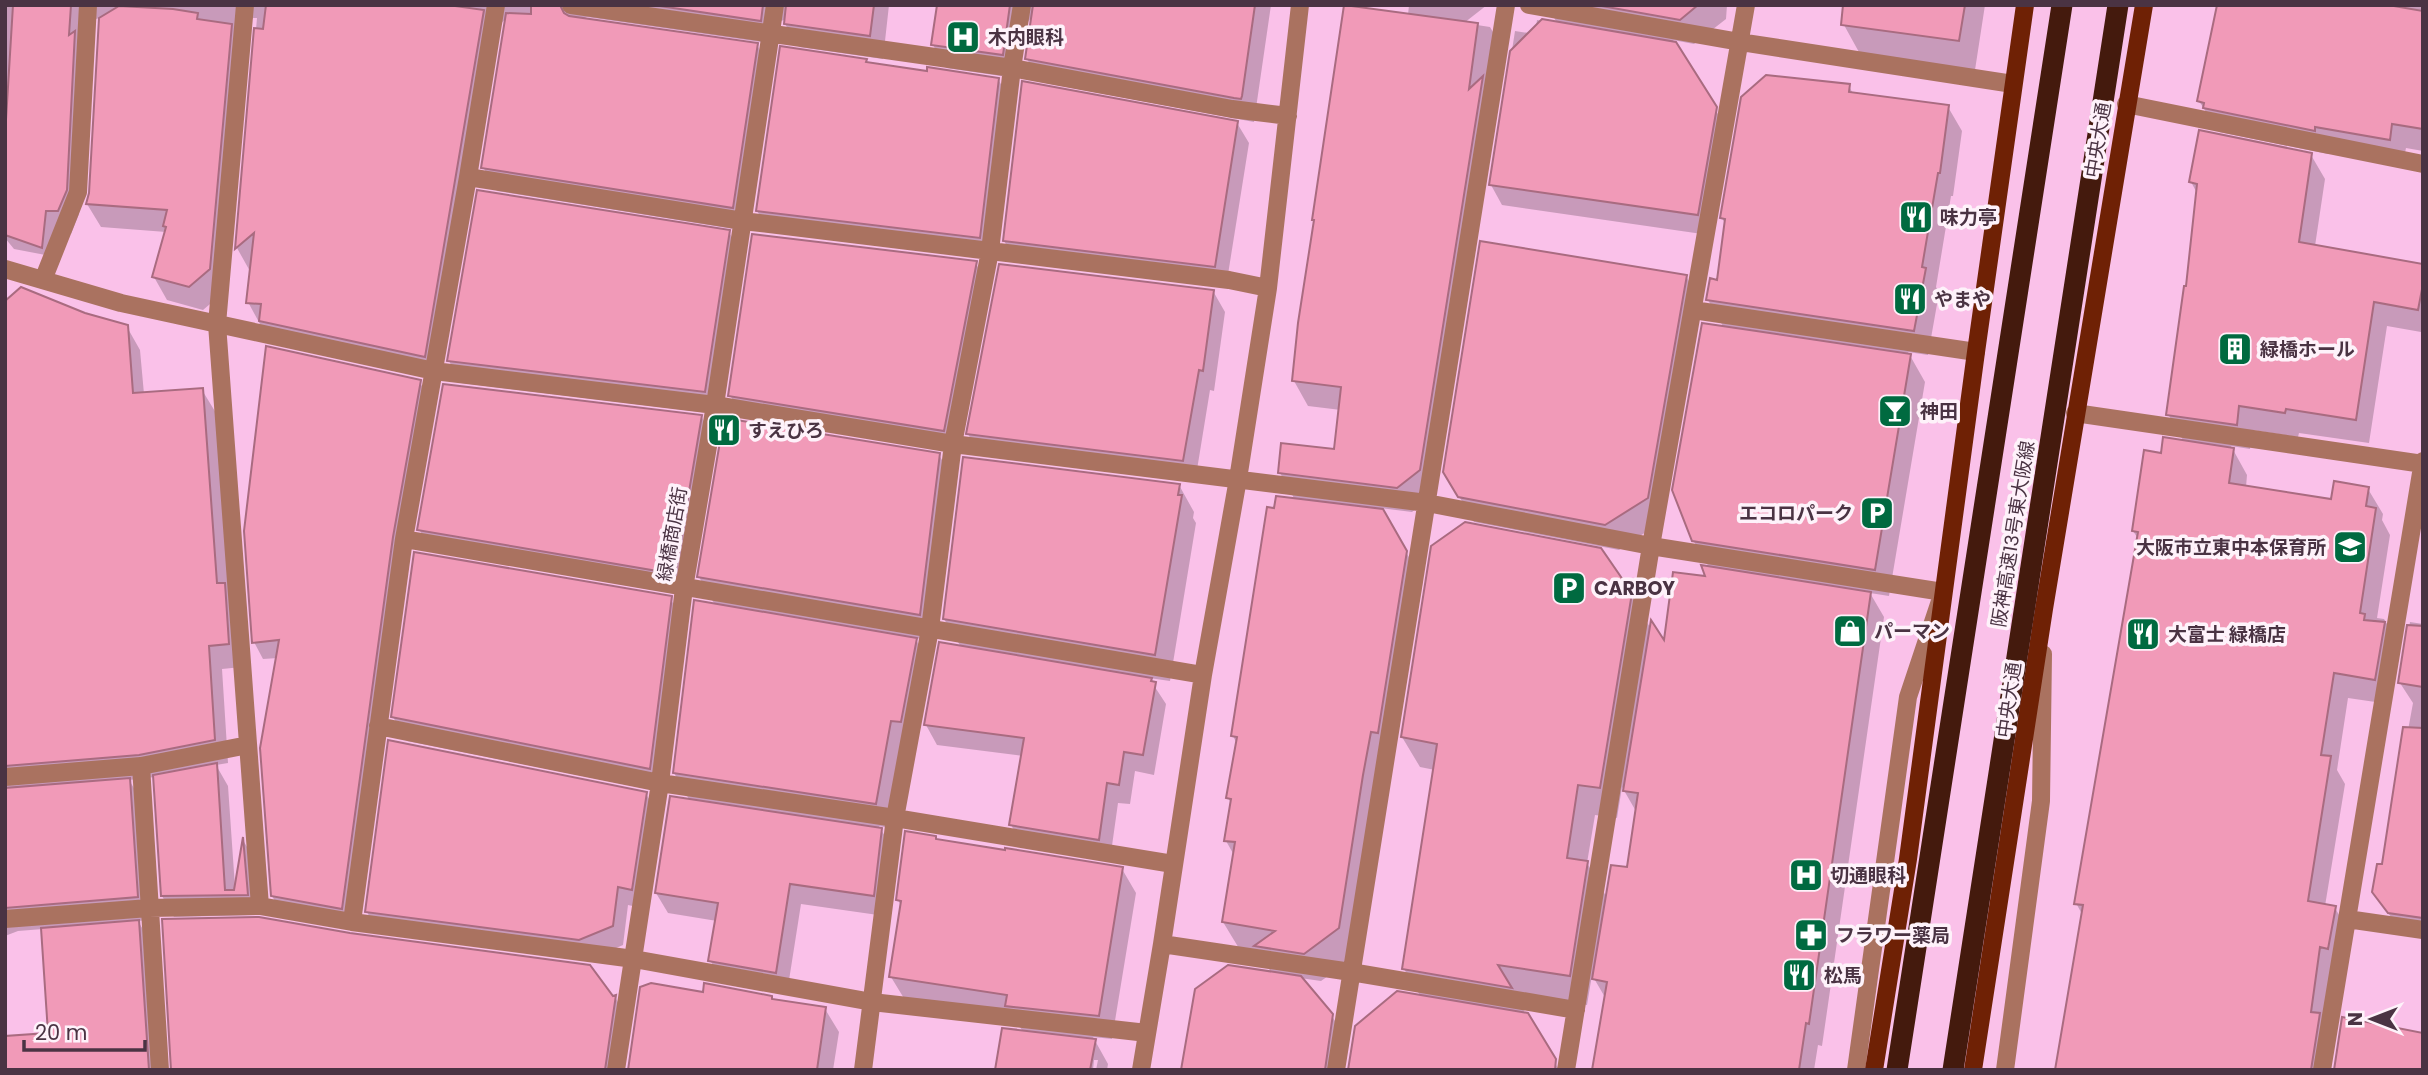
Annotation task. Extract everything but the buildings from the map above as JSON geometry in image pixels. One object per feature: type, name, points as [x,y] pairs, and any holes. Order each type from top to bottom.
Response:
[{"type":"highway","name":"阪神高速13号東大阪線","points":[[1897,1070],[2062,5]]},
{"type":"highway","name":"阪神高速13号東大阪線","points":[[1953,1070],[2118,5]]},
{"type":"main road","points":[[1874,1070],[1908,859],[2025,5]]},
{"type":"main road","name":"中央大通","points":[[1973,1070],[2043,609],[2144,5]]},
{"type":"street","points":[[43,280],[78,192],[88,5]]},
{"type":"street","points":[[245,5],[217,324],[260,906]]},
{"type":"street","points":[[352,922],[404,539],[496,5]]},
{"type":"street","points":[[571,5],[1012,68],[1232,109],[1287,116]]},
{"type":"street","name":"緑橋商店街","points":[[616,1070],[660,783],[684,587],[715,405],[775,5]]},
{"type":"street","points":[[863,1070],[895,818],[930,629],[953,444],[990,251],[1022,5]]},
{"type":"street","points":[[1141,1070],[1163,944],[1203,675],[1268,288],[1300,5]]},
{"type":"street","points":[[1336,1070],[1506,5]]},
{"type":"street","points":[[1528,5],[1740,42],[2013,84]]},
{"type":"street","points":[[1566,1070],[1651,546],[1745,5]]},
{"type":"street","points":[[2126,104],[2423,164]]},
{"type":"street","points":[[468,177],[743,221],[1216,279],[1268,288]]},
{"type":"street","points":[[5,269],[121,303],[434,371],[715,405],[953,444],[1427,503],[1651,546],[1943,592],[1908,697],[1856,1070]]},
{"type":"street","points":[[1693,310],[1976,352]]},
{"type":"street","points":[[2075,413],[2423,463],[2322,1070]]},
{"type":"street","points":[[404,539],[1203,675]]},
{"type":"street","points":[[2005,1070],[2041,802],[2043,609]]},
{"type":"street","points":[[378,726],[660,783],[1173,864]]},
{"type":"street","points":[[5,776],[141,766],[248,745]]},
{"type":"street","points":[[141,766],[160,1070]]},
{"type":"street","points":[[5,919],[149,908],[260,906],[352,922],[634,959],[872,1002],[1147,1032]]},
{"type":"street","points":[[2347,919],[2423,930]]},
{"type":"street","points":[[1163,944],[1576,1010]]},
{"type":"place","name":"木内眼科","points":[[963,37]]},
{"type":"place","name":"味力亭","points":[[1916,217]]},
{"type":"place","name":"やまや","points":[[1910,299]]},
{"type":"place","name":"緑橋ホール","points":[[2235,349]]},
{"type":"place","name":"神田","points":[[1895,411]]},
{"type":"place","name":"すえひろ","points":[[724,430]]},
{"type":"place","name":"エコロパーク","points":[[1877,513]]},
{"type":"place","name":"大阪市立東中本保育所","points":[[2350,547]]},
{"type":"place","name":"CARBOY","points":[[1569,588]]},
{"type":"place","name":"パーマン","points":[[1850,631]]},
{"type":"place","name":"大富士 緑橋店","points":[[2143,634]]},
{"type":"place","name":"切通眼科","points":[[1806,875]]},
{"type":"place","name":"フラワー薬局","points":[[1811,935]]},
{"type":"place","name":"松馬","points":[[1799,975]]}]
